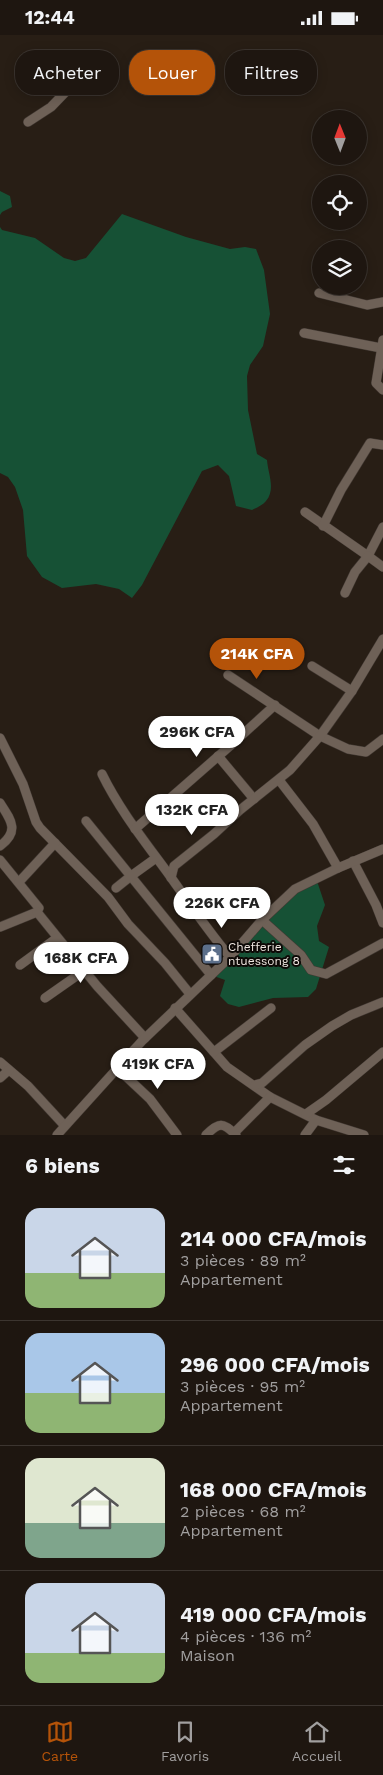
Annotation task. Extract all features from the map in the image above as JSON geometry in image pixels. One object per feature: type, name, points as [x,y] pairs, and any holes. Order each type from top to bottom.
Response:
[{"type":"street","points":[[28,122],[51,107],[63,95]]},
{"type":"street","points":[[327,295],[367,305],[383,302]]},
{"type":"street","points":[[304,333],[382,344],[376,383],[383,390]]},
{"type":"street","points":[[323,526],[341,490],[370,443],[383,445]]},
{"type":"street","points":[[305,513],[383,567]]},
{"type":"street","points":[[345,593],[355,572],[368,556],[383,527]]},
{"type":"street","points":[[171,878],[174,866],[290,771],[320,736],[352,691],[383,639]]},
{"type":"street","points":[[312,666],[352,691]]},
{"type":"street","points":[[228,675],[320,736],[348,749],[366,753],[383,739]]},
{"type":"street","points":[[135,829],[275,705]]},
{"type":"street","points":[[0,738],[23,784],[36,822],[108,897],[128,924],[190,994]]},
{"type":"street","points":[[218,756],[254,799]]},
{"type":"street","points":[[102,774],[114,798],[135,829],[214,938],[230,957]]},
{"type":"street","points":[[279,780],[313,823],[338,868]]},
{"type":"street","points":[[0,803],[9,817],[12,832],[10,837],[0,846]]},
{"type":"street","points":[[86,821],[211,975]]},
{"type":"street","points":[[19,882],[55,843]]},
{"type":"street","points":[[56,1135],[145,1038],[230,957],[262,920],[295,889],[383,849]]},
{"type":"street","points":[[116,889],[156,858]]},
{"type":"street","points":[[0,860],[39,909],[37,912],[57,938],[97,986],[145,1038]]},
{"type":"street","points":[[353,861],[376,905],[383,923]]},
{"type":"street","points":[[2,923],[37,912]]},
{"type":"street","points":[[262,920],[301,955],[312,970],[326,974],[383,943]]},
{"type":"street","points":[[20,965],[57,938]]},
{"type":"street","points":[[45,998],[85,970]]},
{"type":"street","points":[[255,1085],[262,1083],[305,1045],[332,1026],[351,1015],[383,1001]]},
{"type":"street","points":[[175,1008],[227,1067],[270,1097],[316,1119],[364,1135]]},
{"type":"street","points":[[214,1052],[271,1008]]},
{"type":"street","points":[[134,1050],[151,1066]]},
{"type":"street","points":[[306,1114],[383,1053]]},
{"type":"street","points":[[0,1062],[42,1099],[64,1125]]},
{"type":"street","points":[[118,1068],[150,1099],[177,1135]]},
{"type":"street","points":[[0,1078],[10,1070]]},
{"type":"street","points":[[206,1135],[215,1126],[220,1124],[235,1134],[270,1097]]},
{"type":"street","points":[[305,1135],[316,1119]]},
{"type":"green space","points":[[0,191],[10,196],[12,207],[0,215]]},
{"type":"green space","points":[[122,214],[186,237],[230,249],[245,247],[256,249],[264,270],[270,314],[263,346],[250,365],[247,376],[248,410],[257,454],[267,460],[271,481],[269,496],[263,504],[252,510],[236,506],[229,476],[218,465],[202,471],[142,585],[132,598],[119,589],[96,584],[62,588],[42,577],[27,556],[23,510],[15,487],[8,477],[0,473],[0,227],[2,230],[35,238],[64,258],[75,261],[86,258]]},
{"type":"green space","points":[[316,878],[325,905],[317,926],[319,941],[329,947],[316,989],[308,997],[273,998],[239,1007],[228,1004],[220,996],[225,980],[211,975],[262,920]]},
{"type":"place","name":"Chefferie ntuessong 8","points":[[212,954]]}]
